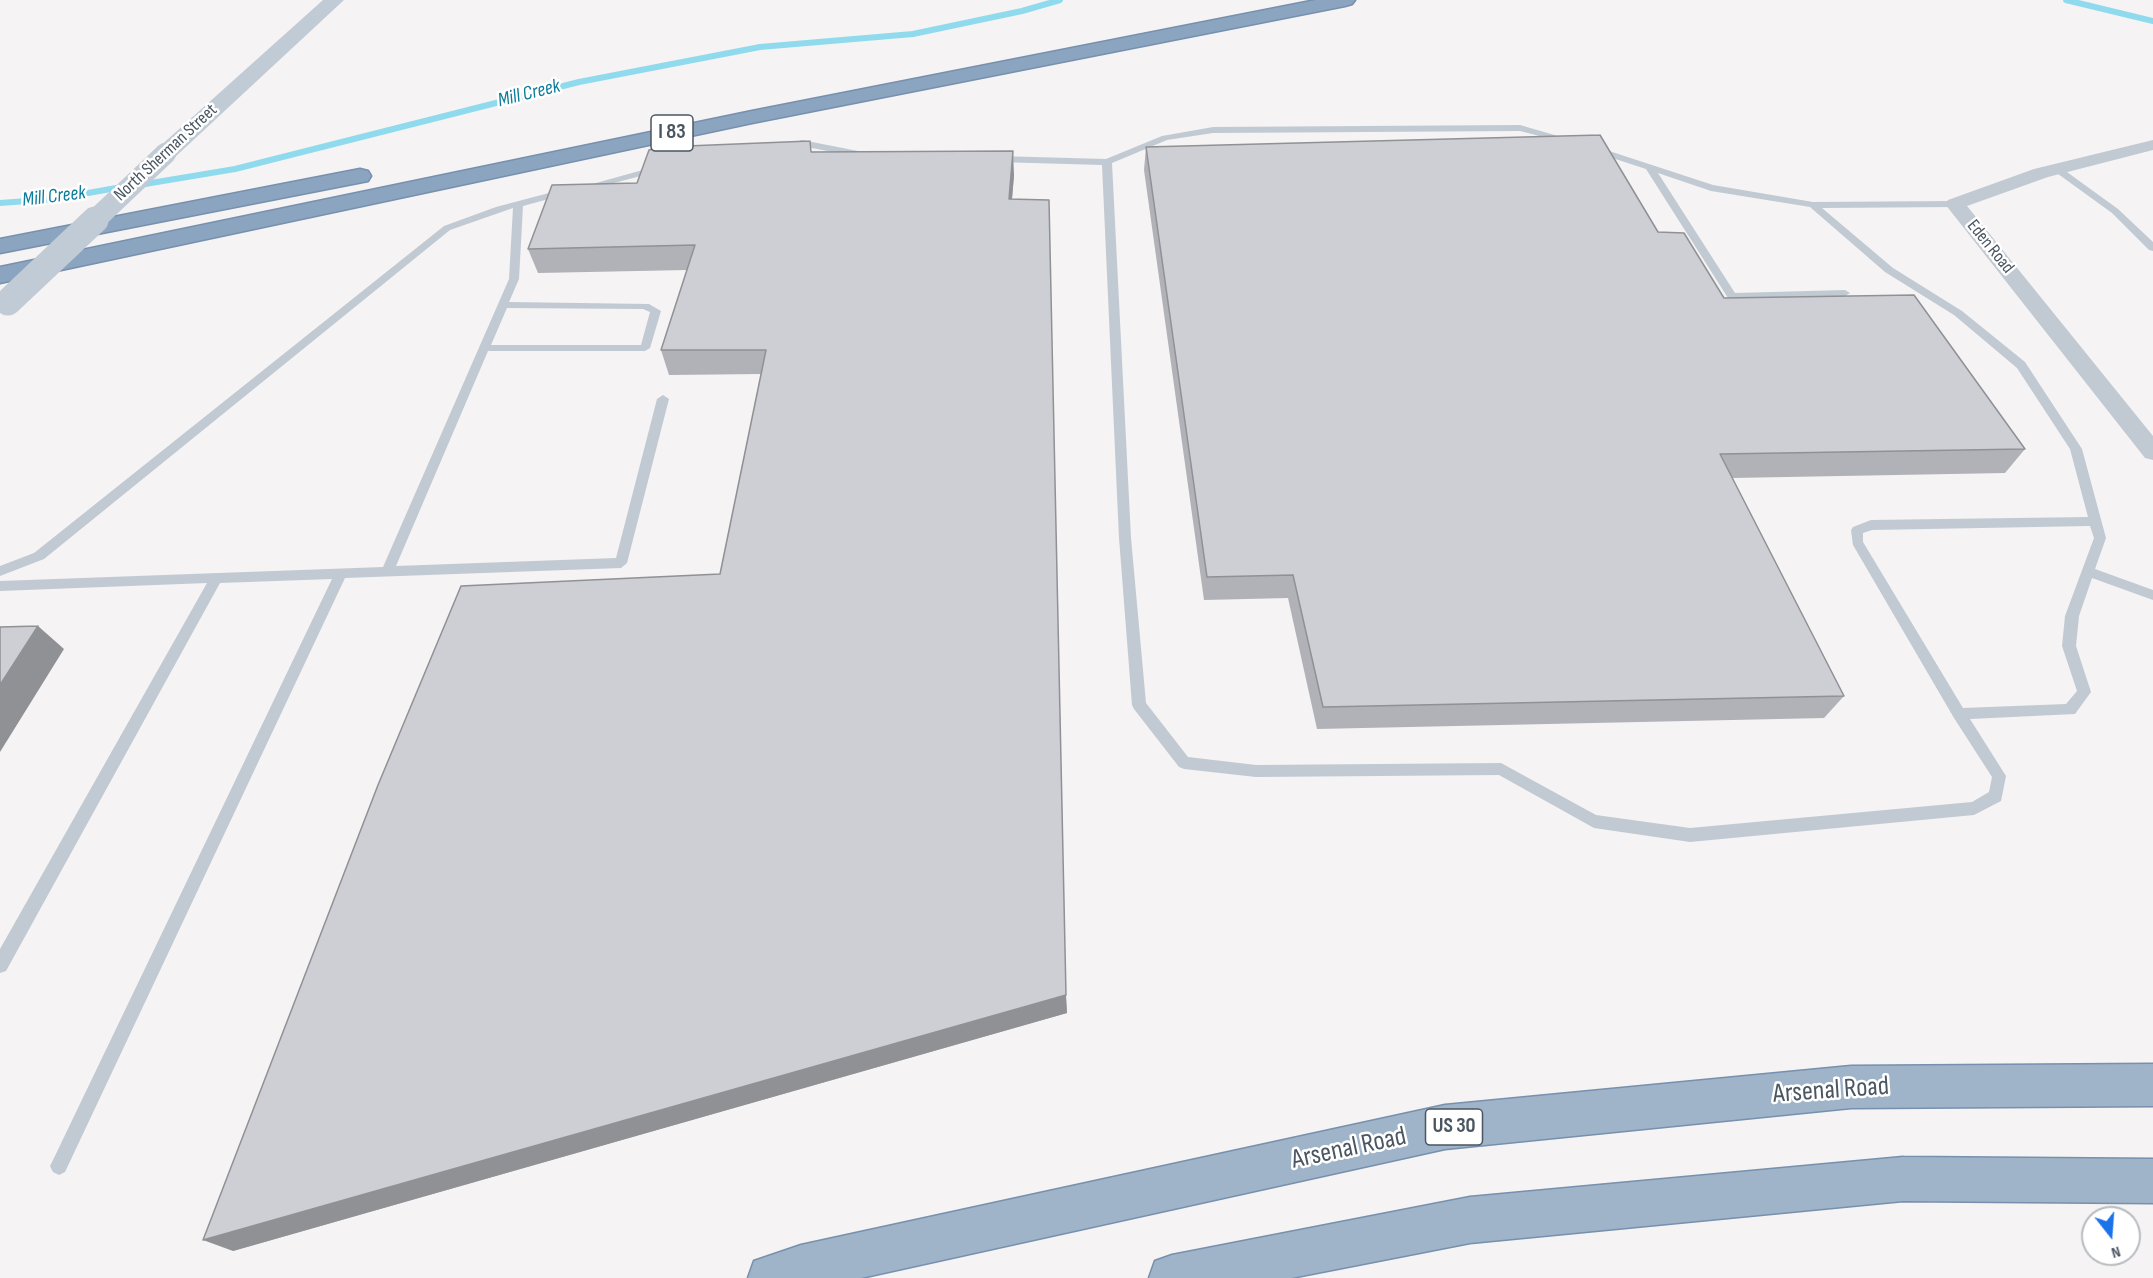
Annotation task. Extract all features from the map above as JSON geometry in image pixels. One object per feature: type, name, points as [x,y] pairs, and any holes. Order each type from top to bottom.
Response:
[{"type":"highway","name":"I 83","points":[[481,153],[1268,0]]},
{"type":"highway","name":"I 83","points":[[0,275],[763,114],[1345,0]]},
{"type":"highway","points":[[0,246],[375,173]]},
{"type":"highway","name":"Arsenal Road","points":[[771,1278],[801,1268],[1445,1128],[1851,1087],[2153,1085]]},
{"type":"highway","points":[[1172,1278],[1470,1220],[1903,1179],[2153,1181]]},
{"type":"main road","name":"North Sherman Street","points":[[4,305],[334,0]]},
{"type":"street","name":"Eden Road","points":[[2153,145],[2057,170],[1956,204],[2153,452]]},
{"type":"lane","points":[[981,159],[1107,162],[1165,138],[1212,129],[1520,128],[1558,137],[1711,188],[1813,205],[1956,204]]},
{"type":"lane","points":[[780,146],[802,143],[878,156]]},
{"type":"lane","points":[[1107,162],[1125,538],[1139,705],[1184,763],[1256,771],[1502,769],[1593,821],[1690,835],[1974,808],[1996,796],[1999,776],[1959,714],[1857,542],[1857,530],[1871,525],[2096,521]]},
{"type":"lane","points":[[0,571],[39,556],[447,228],[518,204],[669,166]]},
{"type":"lane","points":[[1649,167],[1732,296],[1845,293]]},
{"type":"lane","points":[[2057,170],[2115,211],[2153,248]]},
{"type":"lane","points":[[388,571],[514,279],[518,204]]},
{"type":"lane","points":[[1813,205],[1889,270],[1958,313],[2021,365],[2076,449],[2100,538],[2072,616],[2069,646],[2084,692],[2070,710],[1959,714]]},
{"type":"lane","points":[[484,348],[645,348],[656,311],[645,306],[502,305]]},
{"type":"lane","points":[[0,586],[621,562],[663,399]]},
{"type":"lane","points":[[2088,572],[2153,595]]},
{"type":"lane","points":[[59,1166],[341,573]]},
{"type":"lane","points":[[0,965],[217,578]]},
{"type":"building","points":[[1600,135],[1658,232],[1684,233],[1724,298],[1914,295],[2025,449],[1720,454],[1844,696],[1323,707],[1293,575],[1207,577],[1146,147]]},
{"type":"building","points":[[810,141],[811,152],[1013,151],[1009,199],[1049,200],[1066,995],[203,1240],[378,785],[461,586],[720,574],[766,350],[661,350],[695,245],[528,249],[552,185],[637,183],[649,150],[662,147]]},
{"type":"building","points":[[38,626],[0,685],[0,627]]},
{"type":"waterway","name":"Mill Creek","points":[[139,185],[235,169],[579,82],[760,47],[913,34],[1022,11],[1060,0]]},
{"type":"waterway","name":"Mill Creek","points":[[2066,0],[2153,21]]},
{"type":"waterway","name":"Mill Creek","points":[[0,203],[54,199],[122,187]]}]
